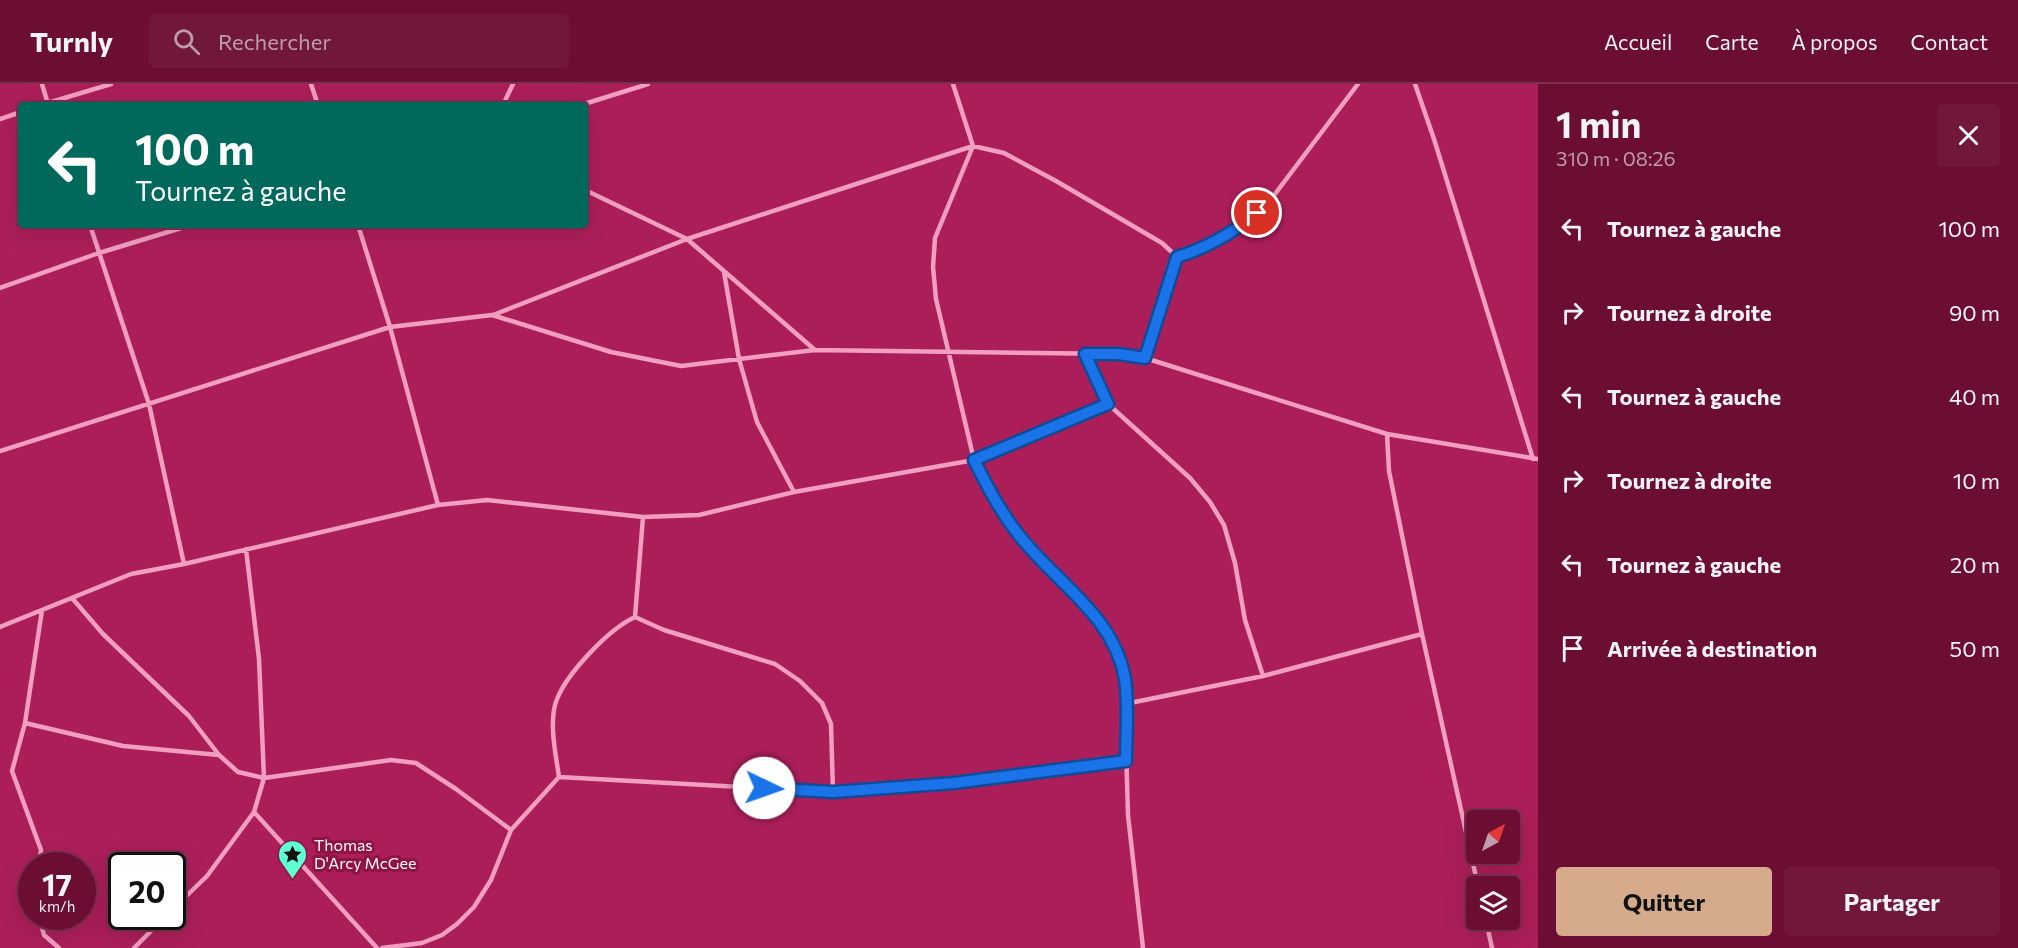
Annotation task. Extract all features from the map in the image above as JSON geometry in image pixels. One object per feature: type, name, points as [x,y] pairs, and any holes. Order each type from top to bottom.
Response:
[{"type":"lane","points":[[42,84],[47,102]]},
{"type":"lane","points":[[54,102],[111,84]]},
{"type":"lane","points":[[311,84],[317,102]]},
{"type":"lane","points":[[504,102],[513,84]]},
{"type":"lane","points":[[588,103],[648,84]]},
{"type":"lane","points":[[953,84],[973,146],[935,238],[933,267],[936,299],[974,460],[991,494],[1017,534],[1045,566],[1099,619],[1115,647],[1125,679],[1128,815],[1143,948]]},
{"type":"lane","points":[[1177,257],[1202,249],[1244,224],[1269,202],[1358,84]]},
{"type":"lane","points":[[492,315],[611,352],[681,366],[815,350],[1119,354],[1145,358],[1387,434],[1535,459],[1415,84]]},
{"type":"lane","points":[[0,119],[18,113]]},
{"type":"lane","points":[[0,451],[390,327],[492,315],[687,239],[973,146],[1004,153],[1056,181],[1161,243],[1177,257]]},
{"type":"lane","points":[[588,191],[687,239],[815,350]]},
{"type":"lane","points":[[91,228],[149,404],[184,564]]},
{"type":"lane","points":[[0,288],[99,253],[181,228]]},
{"type":"lane","points":[[359,228],[390,327],[438,505]]},
{"type":"lane","points":[[1145,358],[1177,257]]},
{"type":"lane","points":[[724,272],[739,359],[757,422],[794,492]]},
{"type":"lane","points":[[1085,354],[1108,404],[1190,478],[1210,502],[1224,525],[1235,563],[1245,620],[1263,676]]},
{"type":"lane","points":[[0,627],[132,574],[438,505],[488,500],[643,517],[699,515],[794,492],[974,460],[1108,404]]},
{"type":"lane","points":[[1387,434],[1389,471],[1422,634],[1476,876]]},
{"type":"lane","points":[[635,617],[643,517]]},
{"type":"lane","points":[[186,896],[207,876],[254,812],[264,778],[259,659],[246,549]]},
{"type":"lane","points":[[72,598],[103,634],[189,716],[219,755],[238,772],[264,778],[390,760],[416,763],[456,789],[511,830]]},
{"type":"lane","points":[[41,852],[12,771],[25,723],[42,610]]},
{"type":"lane","points":[[382,948],[422,943],[442,935],[458,924],[474,907],[491,880],[511,830],[559,777],[553,730],[556,700],[572,675],[602,642],[621,624],[635,617]]},
{"type":"lane","points":[[635,617],[664,630],[775,664],[800,681],[822,703],[831,724],[833,792]]},
{"type":"lane","points":[[1125,704],[1263,676],[1422,634]]},
{"type":"lane","points":[[25,723],[123,746],[219,755]]},
{"type":"lane","points":[[559,777],[833,792],[954,783],[1126,761]]},
{"type":"lane","points":[[254,812],[377,948]]},
{"type":"lane","points":[[43,930],[44,935],[59,948]]},
{"type":"lane","points":[[134,948],[152,930]]},
{"type":"lane","points":[[1488,930],[1492,948]]},
{"type":"shaded area","points":[[0,84],[1538,84],[1538,948],[0,948]]},
{"type":"place","name":"Thomas D'Arcy McGee","points":[[293,880]]},
{"type":"route","points":[[764,788],[833,792],[954,783],[1126,761],[1125,679],[1115,647],[1099,619],[1045,566],[1017,534],[991,494],[974,460],[1108,404],[1085,354],[1119,354],[1145,358],[1177,257],[1202,249],[1244,224],[1257,213]]}]
